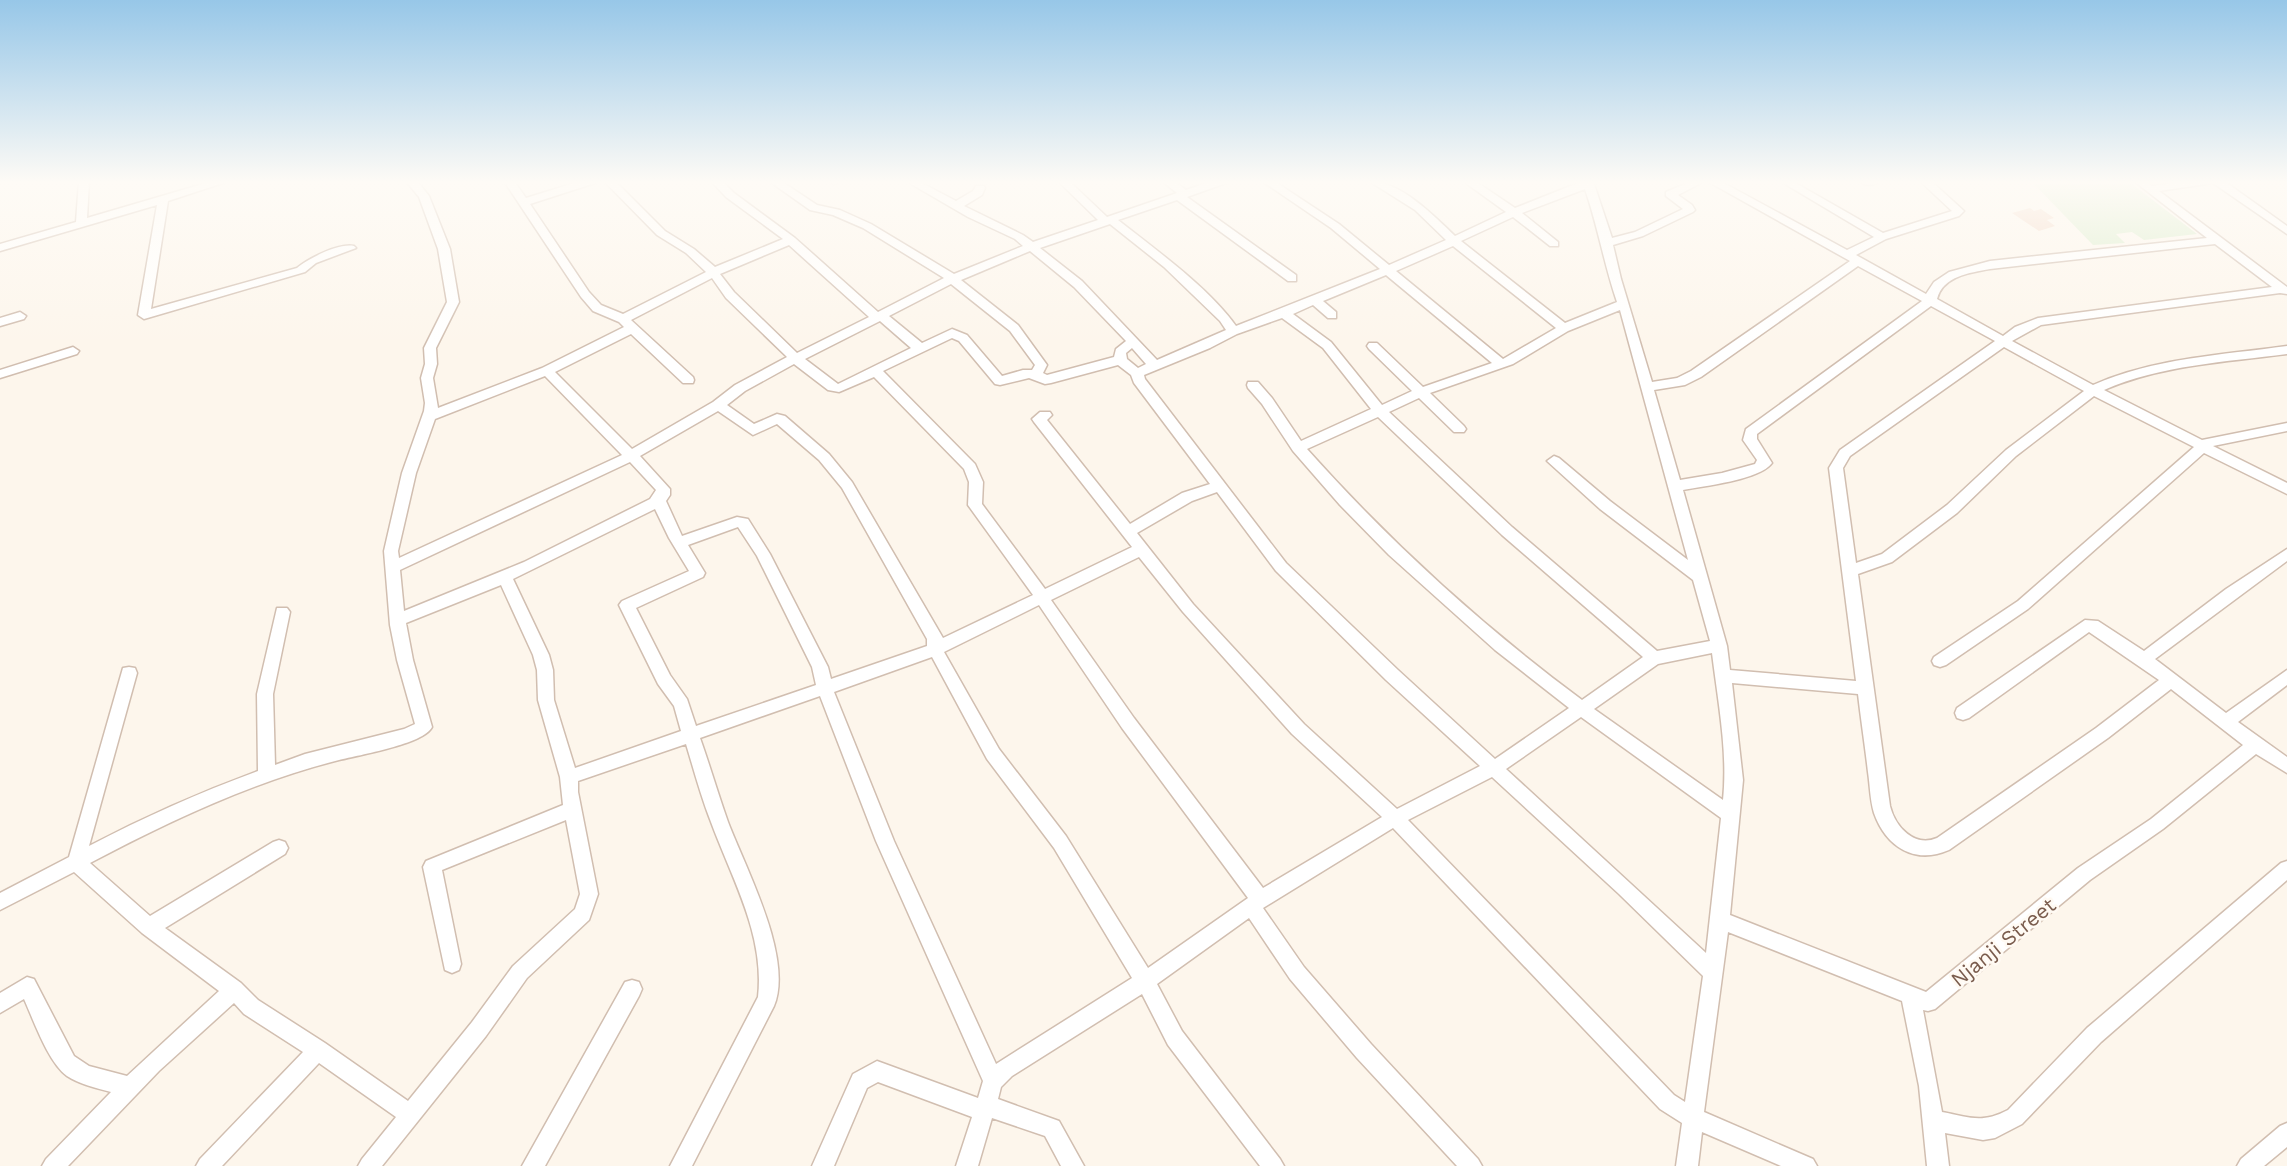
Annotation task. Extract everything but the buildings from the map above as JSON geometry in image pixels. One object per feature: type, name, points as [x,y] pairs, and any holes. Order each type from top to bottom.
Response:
[{"type":"street","points":[[0,248],[42,235]]},
{"type":"street","points":[[157,235],[144,315],[301,270],[312,261],[350,248]]},
{"type":"street","points":[[0,902],[140,828],[267,774],[304,761],[408,735],[424,727],[405,660],[398,620],[391,550],[409,473],[432,403],[427,378],[431,364],[430,348],[453,302],[444,249],[439,235]]},
{"type":"street","points":[[545,235],[585,294],[604,313],[628,323],[688,380]]},
{"type":"street","points":[[666,235],[690,251],[714,273],[730,295],[795,358],[837,388],[956,333],[1000,381],[1027,373],[1036,373],[1045,380],[1121,361]]},
{"type":"street","points":[[785,235],[918,349]]},
{"type":"street","points":[[884,235],[953,279],[1014,328],[1041,365],[1036,373]]},
{"type":"street","points":[[1016,235],[1078,284],[1153,364]]},
{"type":"street","points":[[394,567],[633,455],[718,405],[740,388],[878,316],[953,279],[1066,235]]},
{"type":"street","points":[[1128,235],[1168,265],[1224,318],[1233,331]]},
{"type":"street","points":[[1236,235],[1292,278]]},
{"type":"street","points":[[1347,235],[1501,364]]},
{"type":"street","points":[[1448,235],[1564,328]]},
{"type":"street","points":[[1137,373],[1153,364],[1206,345],[1233,331],[1284,313],[1468,235]]},
{"type":"street","points":[[1543,235],[1554,244]]},
{"type":"street","points":[[1605,235],[1719,646],[1734,780],[1720,920],[1687,1166]]},
{"type":"street","points":[[1606,243],[1634,235]]},
{"type":"street","points":[[1811,235],[2093,390],[2287,489]]},
{"type":"street","points":[[1647,387],[1680,382],[1696,374],[1852,258],[1887,235]]},
{"type":"street","points":[[2211,235],[2284,290]]},
{"type":"street","points":[[429,416],[547,370],[714,273],[791,240]]},
{"type":"street","points":[[1675,486],[1722,478],[1760,467],[1765,463],[1764,459],[1750,440],[1751,432],[1840,364],[1879,339],[1930,300],[1931,290],[1940,281],[1960,271],[2217,240]]},
{"type":"street","points":[[2170,680],[2102,733],[1944,844],[1928,849],[1913,845],[1893,833],[1884,820],[1836,468],[1845,453],[2019,330],[2038,322],[2284,290]]},
{"type":"street","points":[[1313,299],[1332,315]]},
{"type":"street","points":[[1298,448],[1420,392],[1501,364],[1564,328],[1624,304]]},
{"type":"street","points":[[1284,313],[1327,345],[1379,410],[1498,523],[1654,658]]},
{"type":"street","points":[[0,322],[20,316]]},
{"type":"street","points":[[1133,341],[1120,352],[1121,361],[1137,373],[1139,380],[1220,486],[1238,514],[1281,567],[1493,768],[1626,888],[1712,972]]},
{"type":"street","points":[[1373,346],[1459,429]]},
{"type":"street","points":[[1850,571],[1887,558],[1952,509],[2011,453],[2093,390],[2122,377],[2155,368],[2287,350]]},
{"type":"street","points":[[0,374],[73,351]]},
{"type":"street","points":[[398,620],[579,544],[663,495],[663,489],[633,455],[570,396],[547,370]]},
{"type":"street","points":[[876,371],[970,467],[976,482],[975,506],[1042,597],[1121,714],[1256,903],[1298,974],[1364,1051],[1471,1166]]},
{"type":"street","points":[[1253,385],[1267,401],[1298,448],[1338,497],[1410,567],[1475,624],[1580,709],[1729,814]]},
{"type":"street","points":[[718,405],[753,430],[780,418],[833,467],[847,485],[935,639],[935,649],[993,754],[1060,842],[1145,981],[1175,1038],[1273,1166]]},
{"type":"street","points":[[1045,415],[1039,419],[1188,608],[1298,729],[1395,818],[1667,1101],[1694,1118],[1806,1166]]},
{"type":"street","points":[[1940,661],[2023,605],[2208,442],[2237,435],[2287,428]]},
{"type":"street","points":[[1554,461],[1639,532],[1700,577]]},
{"type":"street","points":[[1129,531],[1187,497],[1220,486]]},
{"type":"street","points":[[658,500],[698,573],[627,605],[664,679],[681,704],[719,820],[761,924],[769,991],[767,999],[681,1166]]},
{"type":"street","points":[[680,542],[737,522],[743,524],[763,554],[820,667],[825,689],[885,841],[993,1081]]},
{"type":"street","points":[[569,777],[935,649],[1142,549]]},
{"type":"street","points":[[2144,658],[2230,593],[2287,555]]},
{"type":"street","points":[[369,1166],[411,1115],[520,972],[582,914],[589,894],[569,777],[550,716],[545,670],[541,655],[505,577]]},
{"type":"street","points":[[267,774],[265,694],[282,612]]},
{"type":"street","points":[[1963,713],[2085,626],[2092,626],[2103,630],[2144,658],[2255,745],[2287,766]]},
{"type":"street","points":[[968,1166],[993,1081],[1005,1068],[1145,981],[1256,903],[1395,818],[1493,768],[1533,743],[1654,658],[1719,646]]},
{"type":"street","points":[[76,862],[129,673]]},
{"type":"street","points":[[1723,676],[1866,688]]},
{"type":"street","points":[[2226,722],[2287,676]]},
{"type":"street","name":"Njanji Street","points":[[1720,920],[1928,1002],[1937,997],[2084,874],[2157,824],[2255,745]]},
{"type":"street","points":[[452,964],[432,867],[573,809]]},
{"type":"street","points":[[149,927],[279,848]]},
{"type":"street","points":[[76,862],[149,927],[234,990],[251,1007],[318,1050],[411,1115]]},
{"type":"street","points":[[1934,1121],[1983,1130],[1995,1128],[2015,1117],[2094,1035],[2287,869]]},
{"type":"street","points":[[0,1004],[27,986],[62,1055],[72,1068],[132,1087]]},
{"type":"street","points":[[533,1166],[632,989]]},
{"type":"street","points":[[53,1166],[152,1064],[234,990]]},
{"type":"street","points":[[1911,996],[1923,1051],[1934,1121],[1938,1166]]},
{"type":"street","points":[[207,1166],[318,1050]]},
{"type":"street","points":[[823,1166],[860,1081],[877,1071],[1052,1128],[1073,1166]]},
{"type":"street","points":[[2248,1166],[2287,1133]]},
{"type":"green space","points":[[2084,235],[2117,235],[2125,243],[2093,245]]},
{"type":"green space","points":[[2137,235],[2185,235],[2144,240]]}]
